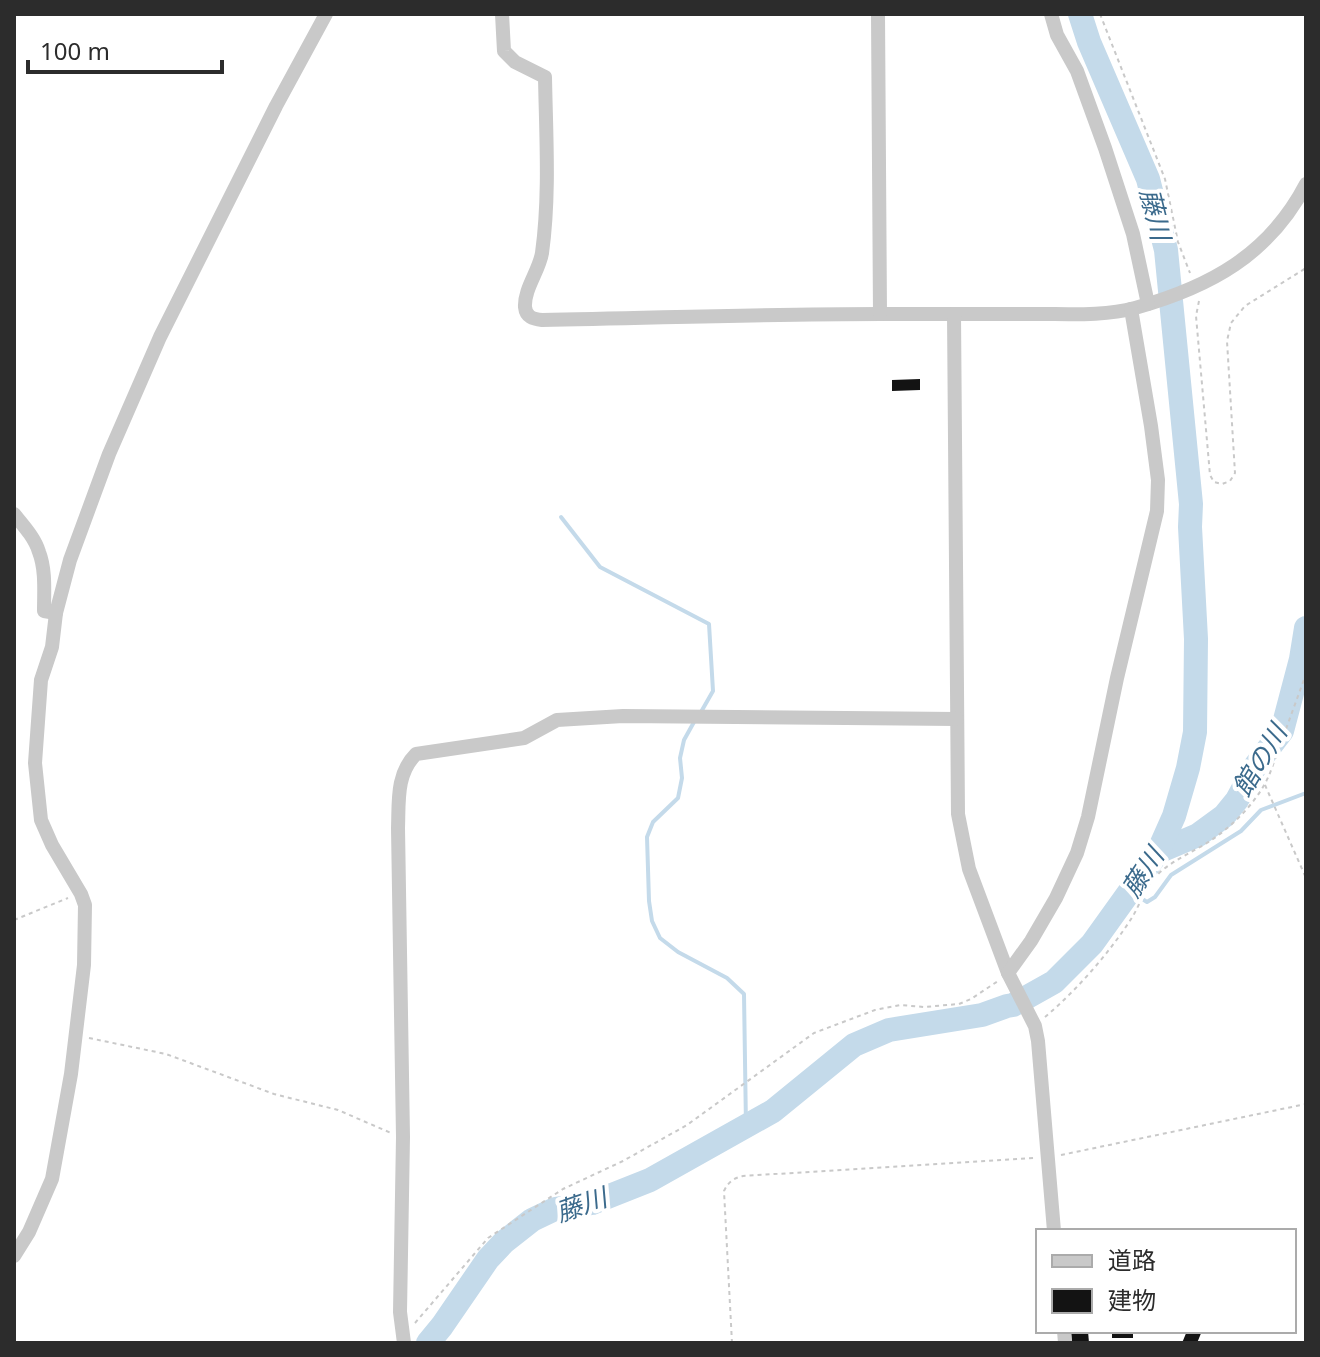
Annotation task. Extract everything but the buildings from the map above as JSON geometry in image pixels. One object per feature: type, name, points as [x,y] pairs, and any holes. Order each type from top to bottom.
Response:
[{"type":"street","points":[[14,1256],[29,1232],[52,1179],[71,1074],[84,965],[85,905],[41,820],[35,763],[41,680],[52,647],[56,613],[70,560],[104,467],[160,337],[276,106],[326,14]]},
{"type":"street","points":[[502,14],[504,51],[515,62],[545,77],[545,221],[541,257],[526,299],[525,309],[532,319],[1087,314],[1131,309],[1191,288],[1244,260],[1286,218],[1306,184]]},
{"type":"street","points":[[878,14],[880,314]]},
{"type":"street","points":[[1051,14],[1057,35],[1077,71],[1105,148],[1152,303]]},
{"type":"street","points":[[1008,973],[1038,930],[1077,853],[1088,817],[1157,511],[1158,480],[1153,440],[1131,309]]},
{"type":"street","points":[[954,314],[959,826],[969,869],[1008,973],[1033,1022],[1038,1041],[1054,1229]]},
{"type":"street","points":[[14,514],[28,530],[39,552],[44,578],[44,611],[56,613]]},
{"type":"street","points":[[403,1337],[400,1312],[403,1137],[398,828],[400,786],[407,763],[416,754],[524,738],[557,720],[623,716],[957,719]]},
{"type":"path","points":[[1100,14],[1165,179],[1191,288],[1200,296],[1196,316],[1210,475],[1214,482],[1230,481],[1235,473],[1227,341],[1231,323],[1245,306],[1306,268]]},
{"type":"path","points":[[1033,1022],[1051,1012],[1102,958],[1155,877],[1219,834],[1254,800],[1265,785],[1306,674]]},
{"type":"path","points":[[1265,785],[1306,878]]},
{"type":"path","points":[[14,920],[81,894]]},
{"type":"path","points":[[403,1337],[488,1238],[563,1189],[623,1161],[687,1125],[814,1033],[875,1010],[900,1005],[924,1007],[959,1004],[989,988],[1008,973]]},
{"type":"path","points":[[76,1035],[166,1054],[274,1094],[338,1110],[403,1137]]},
{"type":"path","points":[[732,1343],[724,1191],[732,1180],[743,1176],[1048,1158],[1306,1104]]},
{"type":"waterway","name":"藤川","points":[[428,1343],[488,1259],[532,1220],[555,1209],[592,1203],[650,1180],[773,1111],[854,1045],[889,1030],[982,1015],[1013,1005],[1054,982],[1092,944],[1158,852],[1174,816],[1195,732],[1196,639],[1191,504],[1166,250],[1148,179],[1080,14]]},
{"type":"waterway","points":[[561,517],[600,567],[709,624],[713,691],[701,712]]},
{"type":"waterway","name":"館の川","points":[[1158,852],[1198,835],[1224,816],[1237,800],[1256,765],[1282,731],[1306,628]]},
{"type":"waterway","points":[[694,722],[684,740],[680,758],[682,778],[678,798],[653,822],[647,837],[649,901],[652,921],[660,938],[678,952],[727,978],[744,994],[746,1127]]},
{"type":"waterway","points":[[1130,891],[1147,902],[1155,897],[1171,875],[1241,831],[1261,810],[1306,793]]}]
